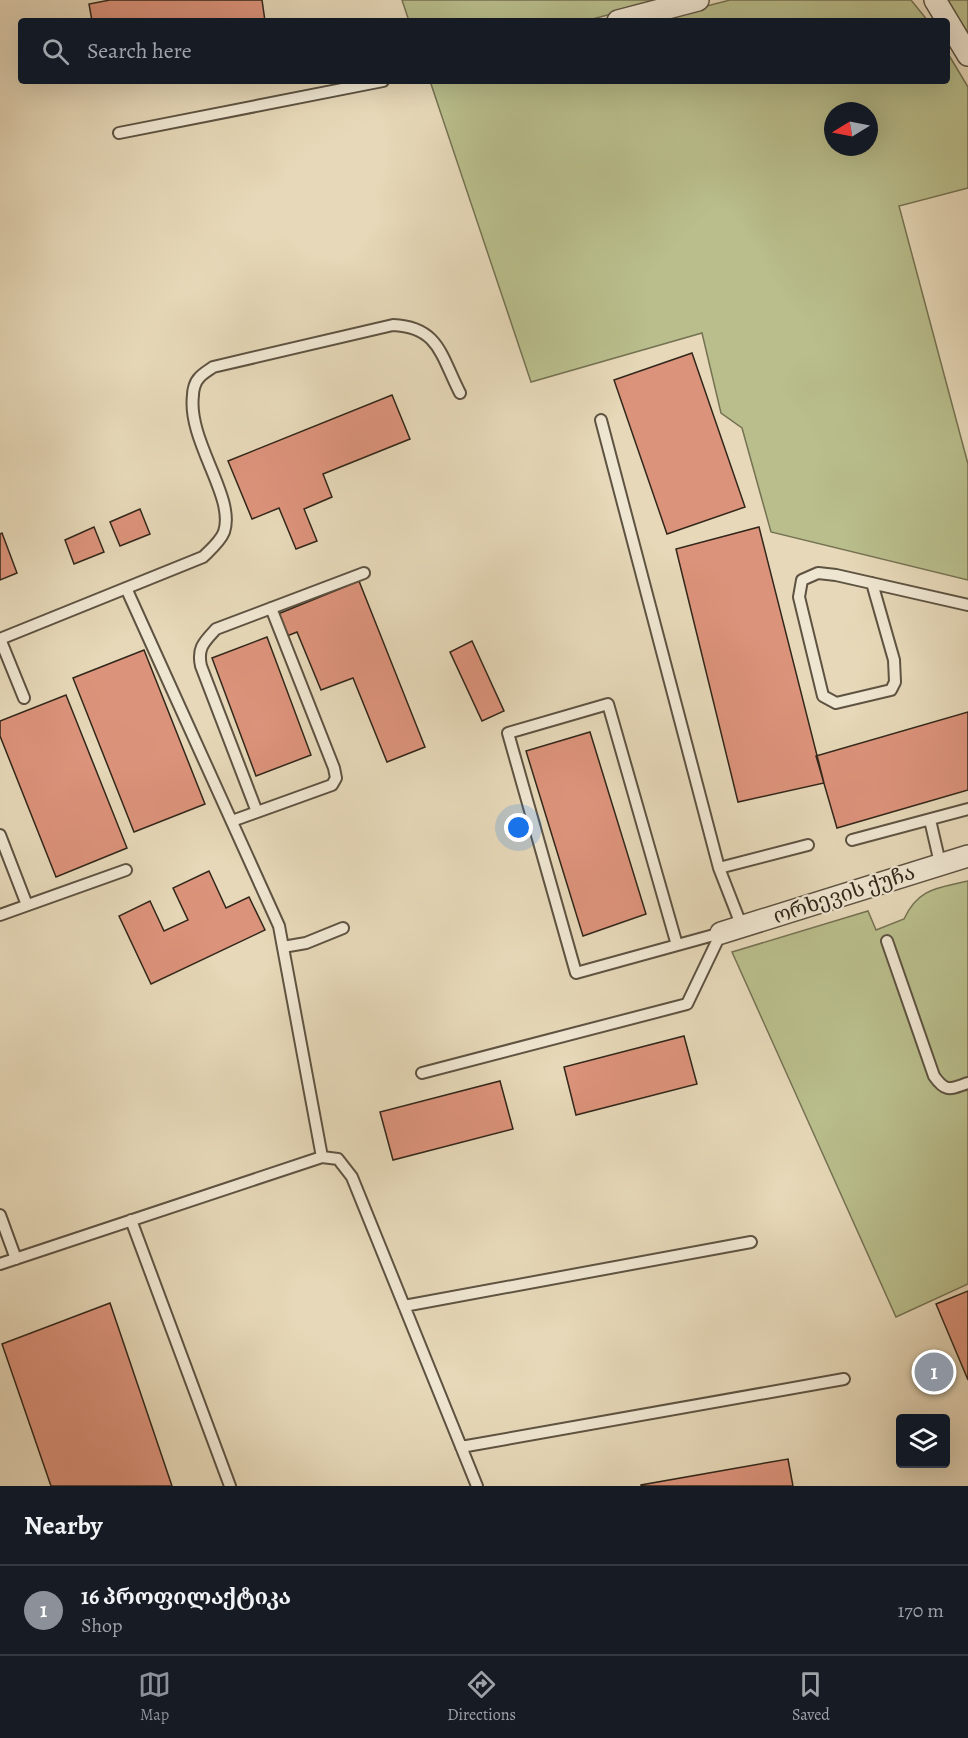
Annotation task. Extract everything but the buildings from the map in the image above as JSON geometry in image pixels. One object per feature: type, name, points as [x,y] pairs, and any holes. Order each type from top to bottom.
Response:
[{"type":"street","points":[[629,18],[698,0]]},
{"type":"street","points":[[935,0],[946,18]]},
{"type":"street","points":[[950,25],[968,55]]},
{"type":"street","name":"ორხევის ქუჩა","points":[[721,933],[968,855]]},
{"type":"lane","points":[[119,133],[367,84]]},
{"type":"lane","points":[[24,698],[0,639],[203,557],[224,533],[227,515],[197,436],[191,409],[193,391],[198,378],[213,367],[393,325],[409,326],[422,330],[432,338],[459,393]]},
{"type":"lane","points":[[601,420],[719,868],[742,927]]},
{"type":"lane","points":[[257,812],[201,666],[199,655],[205,641],[216,629],[364,573]]},
{"type":"lane","points":[[872,583],[894,660],[896,682],[891,690],[836,703],[823,696],[800,597],[802,580],[818,573],[872,583],[968,605]]},
{"type":"lane","points":[[126,588],[275,913],[322,1157]]},
{"type":"lane","points":[[232,821],[332,785],[336,778],[271,608]]},
{"type":"lane","points":[[677,945],[608,704],[508,733],[576,973],[721,933]]},
{"type":"lane","points":[[852,840],[968,809]]},
{"type":"lane","points":[[930,820],[940,863]]},
{"type":"lane","points":[[0,835],[27,905]]},
{"type":"lane","points":[[719,868],[808,845]]},
{"type":"lane","points":[[0,915],[126,870]]},
{"type":"lane","points":[[283,947],[306,943],[343,928]]},
{"type":"lane","points":[[422,1073],[687,1004],[721,933]]},
{"type":"lane","points":[[887,941],[934,1077],[942,1087],[950,1089],[968,1083]]},
{"type":"lane","points":[[0,1264],[322,1157],[338,1159],[352,1177],[477,1486]]},
{"type":"lane","points":[[0,1215],[16,1259]]},
{"type":"lane","points":[[132,1220],[230,1486]]},
{"type":"lane","points":[[404,1306],[752,1242]]},
{"type":"lane","points":[[461,1447],[844,1378]]},
{"type":"green space","points":[[402,0],[664,0],[596,18],[408,18]]},
{"type":"green space","points":[[730,0],[911,0],[926,18],[661,18]]},
{"type":"green space","points":[[947,0],[968,0],[968,33]]},
{"type":"green space","points":[[950,57],[968,87],[968,188],[899,206],[968,464],[968,580],[771,532],[742,428],[721,413],[702,333],[531,382],[431,84],[950,84]]},
{"type":"green space","points":[[968,881],[968,1284],[896,1317],[732,952],[868,911],[876,930],[904,919],[922,895]]},
{"type":"place","name":"16 პროფილაქტიკა","points":[[934,1372]]}]
